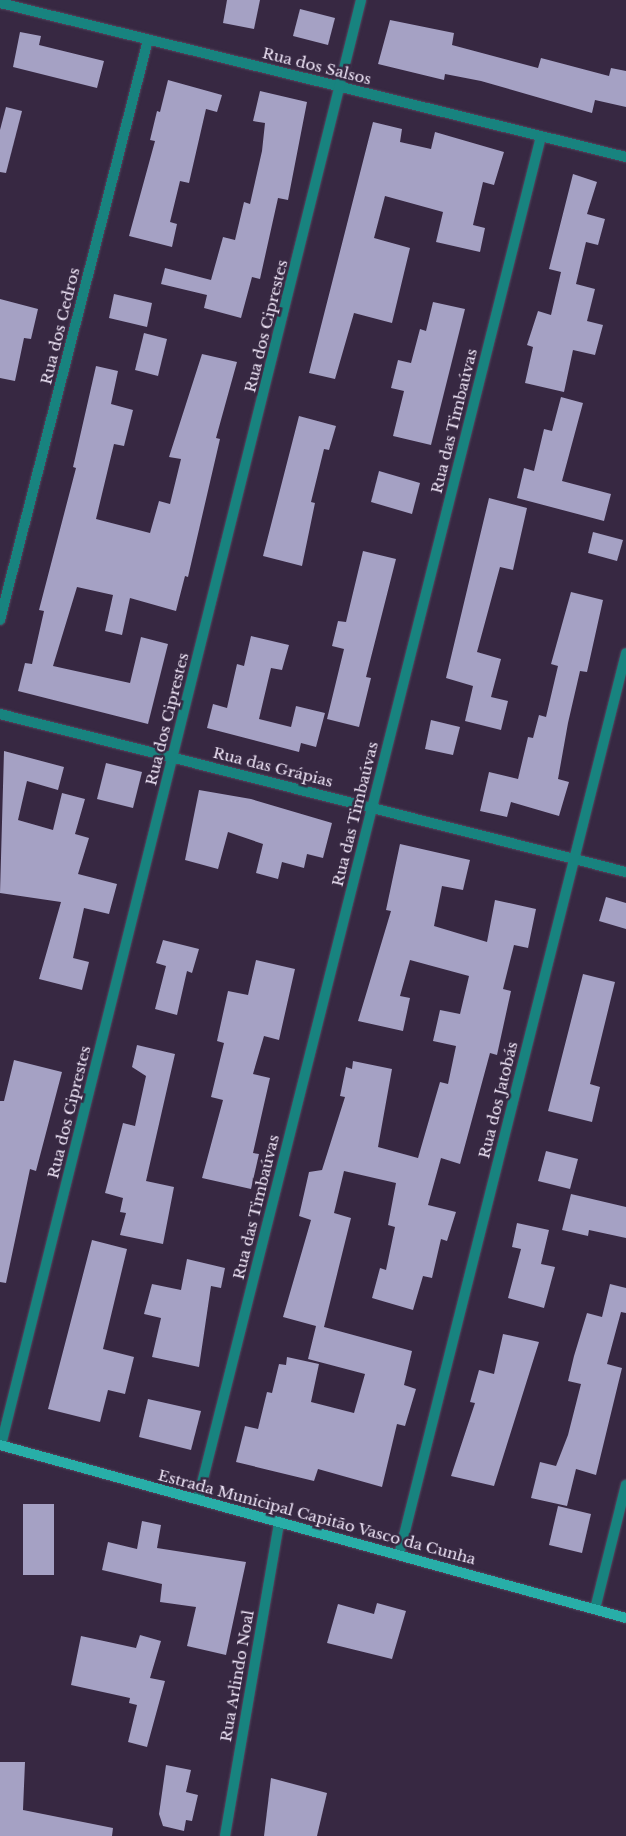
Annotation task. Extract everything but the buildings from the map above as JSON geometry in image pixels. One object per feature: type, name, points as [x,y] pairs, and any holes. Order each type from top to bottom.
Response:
[{"type":"main road","name":"Estrada Municipal Capitão Vasco da Cunha","points":[[0,1445],[626,1618]]},
{"type":"street","name":"Rua dos Ciprestes","points":[[0,1445],[341,87],[361,0]]},
{"type":"street","name":"Rua dos Salsos","points":[[0,3],[626,157]]},
{"type":"street","name":"Rua dos Cedros","points":[[0,620],[148,40]]},
{"type":"street","name":"Rua das Timbaúvas","points":[[198,1499],[541,136]]},
{"type":"street","name":"Rua dos Jatobás","points":[[399,1555],[626,653]]},
{"type":"street","name":"Rua das Grápias","points":[[0,714],[626,872]]},
{"type":"street","points":[[595,1609],[626,1485]]},
{"type":"street","name":"Rua Arlindo Noal","points":[[225,1836],[279,1522]]}]
